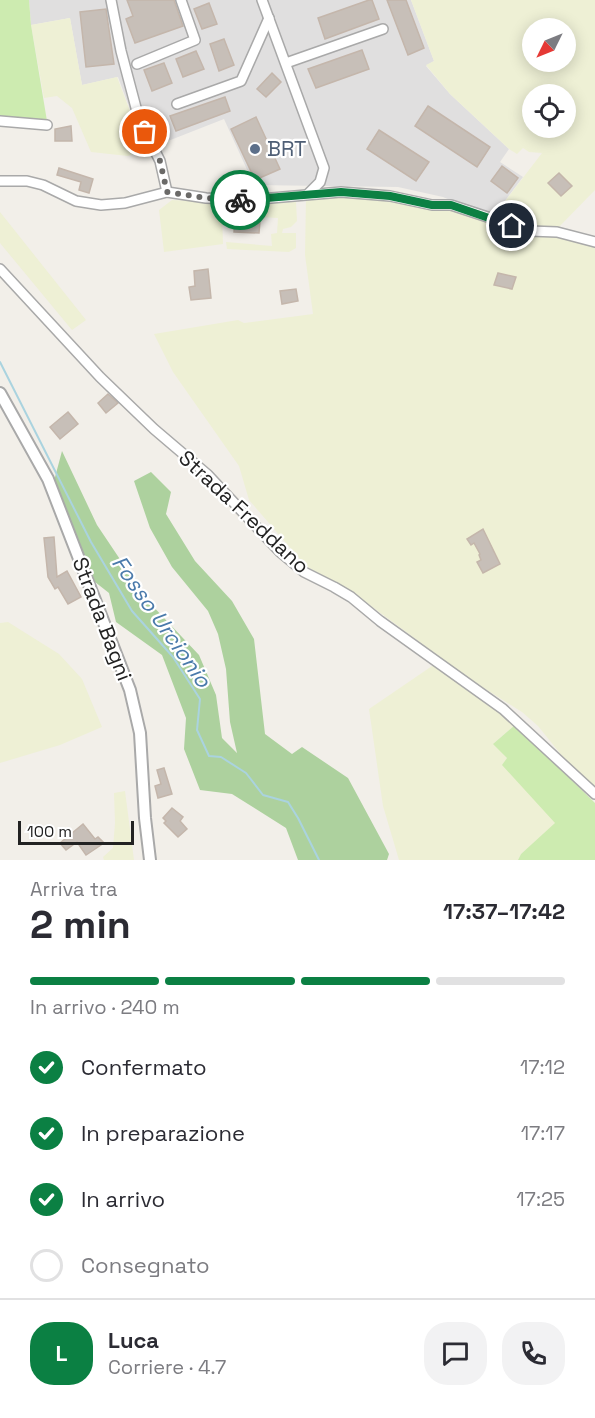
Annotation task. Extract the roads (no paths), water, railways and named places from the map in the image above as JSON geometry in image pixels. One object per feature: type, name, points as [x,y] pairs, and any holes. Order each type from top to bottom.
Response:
[{"type":"street","points":[[111,0],[121,51],[140,119],[160,161],[167,192]]},
{"type":"street","points":[[137,64],[195,40],[181,0]]},
{"type":"street","points":[[262,0],[324,168],[320,182],[308,194]]},
{"type":"street","points":[[177,104],[241,81],[269,18]]},
{"type":"street","points":[[286,63],[383,29]]},
{"type":"street","points":[[0,121],[47,124]]},
{"type":"street","points":[[0,181],[44,185],[76,201],[101,205],[125,203],[167,192],[206,198],[249,200],[341,192],[390,196],[432,205],[451,205],[530,231],[557,232],[595,242]]},
{"type":"street","name":"Strada Freddano","points":[[0,269],[100,377],[154,429],[208,475],[280,552],[304,572],[351,597],[380,621],[503,709],[595,794]]},
{"type":"street","name":"Strada Bagni","points":[[0,393],[48,479],[130,690],[140,733],[144,818],[150,860]]},
{"type":"waterway","name":"Fosso Urcionio","points":[[0,362],[91,542],[132,611],[173,657],[200,699],[197,730],[209,756],[221,757],[246,773],[263,795],[288,802],[319,860]]},
{"type":"place","name":"BRT","points":[[255,149]]}]
